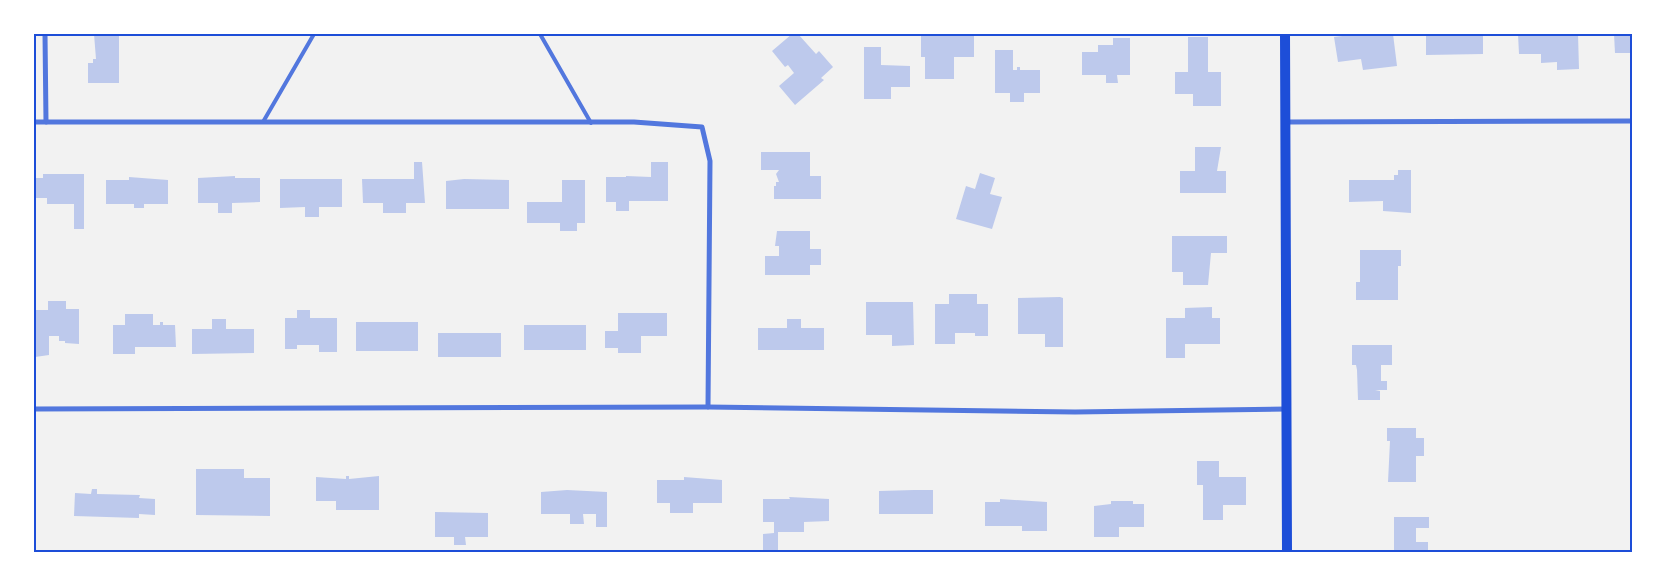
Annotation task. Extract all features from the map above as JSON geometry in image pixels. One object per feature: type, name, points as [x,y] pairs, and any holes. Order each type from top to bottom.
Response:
[{"type":"main road","points":[[1285,34],[1288,552]]},
{"type":"street","points":[[46,34],[46,122]]},
{"type":"street","points":[[1286,122],[1632,121]]},
{"type":"street","points":[[34,122],[634,122],[702,127],[710,161],[708,407]]},
{"type":"street","points":[[34,409],[708,407],[1075,412],[1287,409]]},
{"type":"lane","points":[[263,122],[314,34]]},
{"type":"lane","points":[[540,34],[590,122]]},
{"type":"building","points":[[94,34],[119,34],[119,83],[88,83],[88,63],[93,63],[93,59],[96,59]]},
{"type":"building","points":[[792,34],[798,34],[816,54],[819,51],[833,67],[821,78],[824,80],[795,105],[779,86],[794,73],[788,65],[785,67],[772,51]]},
{"type":"building","points":[[938,34],[974,34],[974,57],[954,57],[954,79],[925,79],[925,57],[921,57],[921,36],[938,36]]},
{"type":"building","points":[[1358,34],[1393,34],[1397,66],[1363,70],[1361,59],[1338,62],[1334,37]]},
{"type":"building","points":[[1426,34],[1483,34],[1483,54],[1426,55]]},
{"type":"building","points":[[1518,34],[1578,34],[1579,69],[1557,70],[1557,62],[1541,63],[1541,54],[1519,54]]},
{"type":"building","points":[[1614,34],[1632,34],[1632,53],[1615,53]]},
{"type":"building","points":[[1188,37],[1208,37],[1208,72],[1221,72],[1221,106],[1193,106],[1193,94],[1175,94],[1175,72],[1188,72]]},
{"type":"building","points":[[1113,38],[1130,38],[1130,75],[1117,75],[1118,83],[1106,83],[1106,75],[1082,75],[1082,52],[1098,52],[1098,45],[1113,45]]},
{"type":"building","points":[[864,47],[881,47],[881,65],[910,66],[910,87],[891,87],[891,99],[864,99]]},
{"type":"building","points":[[995,50],[1013,50],[1013,70],[1017,70],[1017,67],[1020,67],[1020,70],[1040,70],[1040,93],[1024,93],[1024,102],[1010,102],[1010,93],[995,93]]},
{"type":"building","points":[[1195,147],[1221,147],[1217,171],[1226,171],[1226,193],[1180,193],[1180,171],[1195,171]]},
{"type":"building","points":[[761,152],[810,152],[810,176],[821,176],[821,199],[774,199],[774,186],[776,186],[776,182],[779,182],[776,174],[779,170],[761,170]]},
{"type":"building","points":[[414,162],[422,162],[425,203],[406,203],[406,213],[383,213],[383,203],[363,203],[362,179],[414,179]]},
{"type":"building","points":[[651,162],[668,162],[668,201],[629,201],[629,211],[616,211],[616,202],[606,202],[606,177],[651,177]]},
{"type":"building","points":[[1398,170],[1411,170],[1411,213],[1383,211],[1383,201],[1349,202],[1349,180],[1394,180],[1394,175],[1398,175]]},
{"type":"building","points":[[980,173],[995,178],[990,194],[1002,197],[992,229],[956,219],[966,186],[975,189]]},
{"type":"building","points":[[43,174],[84,174],[84,229],[74,229],[74,204],[47,204],[47,198],[34,198],[34,178],[43,178]]},
{"type":"building","points":[[235,176],[235,178],[260,178],[260,202],[232,203],[232,213],[218,213],[218,203],[198,203],[198,178]]},
{"type":"building","points":[[129,177],[168,180],[168,204],[144,204],[144,208],[134,208],[134,204],[106,204],[106,180],[129,180]]},
{"type":"building","points":[[280,179],[342,179],[342,207],[319,207],[319,217],[305,217],[305,207],[280,208]]},
{"type":"building","points":[[464,179],[509,180],[509,209],[446,209],[446,181]]},
{"type":"building","points":[[562,180],[585,180],[585,223],[577,223],[577,231],[560,231],[560,223],[527,223],[527,202],[562,202]]},
{"type":"building","points":[[777,231],[810,231],[810,249],[821,249],[821,265],[810,265],[810,275],[765,275],[765,256],[779,256],[779,246],[775,246]]},
{"type":"building","points":[[1172,236],[1227,236],[1227,253],[1211,253],[1208,285],[1183,285],[1183,272],[1172,272]]},
{"type":"building","points":[[1360,250],[1401,250],[1401,266],[1398,266],[1398,300],[1356,300],[1356,282],[1360,282]]},
{"type":"building","points":[[949,294],[977,294],[977,304],[988,304],[988,336],[975,336],[975,333],[955,333],[955,344],[935,344],[935,304],[949,304]]},
{"type":"building","points":[[1018,298],[1063,298],[1063,347],[1045,347],[1045,334],[1018,334]]},
{"type":"building","points":[[48,301],[66,301],[66,309],[79,309],[79,344],[65,343],[65,341],[59,341],[59,336],[49,336],[49,355],[35,357],[34,310],[48,310]]},
{"type":"building","points":[[866,302],[913,302],[914,345],[892,346],[892,335],[866,335]]},
{"type":"building","points":[[1212,307],[1212,318],[1220,318],[1220,344],[1185,344],[1185,358],[1166,358],[1166,318],[1185,318],[1185,308]]},
{"type":"building","points":[[297,310],[310,310],[310,318],[337,318],[337,352],[319,352],[319,345],[297,345],[297,349],[285,349],[285,318],[297,318]]},
{"type":"building","points":[[618,313],[667,313],[667,336],[641,336],[641,353],[618,353],[618,348],[605,348],[605,331],[618,331]]},
{"type":"building","points":[[125,314],[153,314],[153,325],[160,325],[160,322],[163,322],[163,325],[175,325],[176,347],[135,347],[135,354],[113,354],[113,325],[125,325]]},
{"type":"building","points":[[212,319],[226,319],[226,329],[254,329],[254,353],[192,354],[192,329],[212,329]]},
{"type":"building","points":[[787,319],[801,319],[801,328],[824,328],[824,350],[758,350],[758,328],[787,328]]},
{"type":"building","points":[[356,322],[418,322],[418,351],[356,351]]},
{"type":"building","points":[[524,325],[586,325],[586,350],[524,350]]},
{"type":"building","points":[[438,333],[501,333],[501,357],[438,357]]},
{"type":"building","points":[[1352,345],[1392,345],[1392,365],[1381,365],[1381,381],[1387,381],[1387,390],[1375,390],[1380,391],[1380,400],[1358,400],[1357,370],[1356,365],[1352,365]]},
{"type":"building","points":[[1387,428],[1416,428],[1416,438],[1424,438],[1424,456],[1416,456],[1416,482],[1388,482],[1390,441],[1387,441]]},
{"type":"building","points":[[1197,461],[1219,461],[1219,477],[1246,477],[1246,505],[1223,505],[1223,520],[1203,520],[1203,485],[1197,485]]},
{"type":"building","points":[[196,469],[244,469],[244,478],[270,478],[270,516],[196,515]]},
{"type":"building","points":[[346,476],[349,476],[349,479],[379,476],[379,510],[336,510],[336,501],[316,501],[316,477],[346,479]]},
{"type":"building","points":[[684,477],[722,480],[722,503],[693,503],[693,513],[670,513],[670,503],[657,503],[657,480],[684,480]]},
{"type":"building","points":[[92,489],[97,489],[97,494],[140,495],[139,498],[155,499],[155,515],[139,514],[139,518],[74,516],[75,493],[91,494]]},
{"type":"building","points":[[567,490],[607,492],[607,527],[596,527],[596,514],[583,514],[584,524],[570,524],[570,514],[541,514],[541,492]]},
{"type":"building","points":[[933,490],[933,514],[879,514],[879,491]]},
{"type":"building","points":[[789,497],[829,499],[829,521],[804,522],[804,532],[778,532],[778,552],[763,552],[763,534],[774,533],[774,522],[763,522],[763,499],[790,499]]},
{"type":"building","points":[[1000,499],[1047,502],[1047,531],[1022,531],[1022,526],[985,526],[985,502],[1000,502]]},
{"type":"building","points":[[1111,501],[1133,501],[1133,504],[1144,504],[1144,527],[1119,527],[1119,537],[1094,537],[1094,506],[1111,504]]},
{"type":"building","points":[[435,512],[488,513],[488,537],[465,537],[466,545],[454,545],[454,537],[435,537]]},
{"type":"building","points":[[1394,517],[1429,517],[1429,528],[1416,528],[1416,542],[1428,542],[1428,552],[1394,552]]}]
